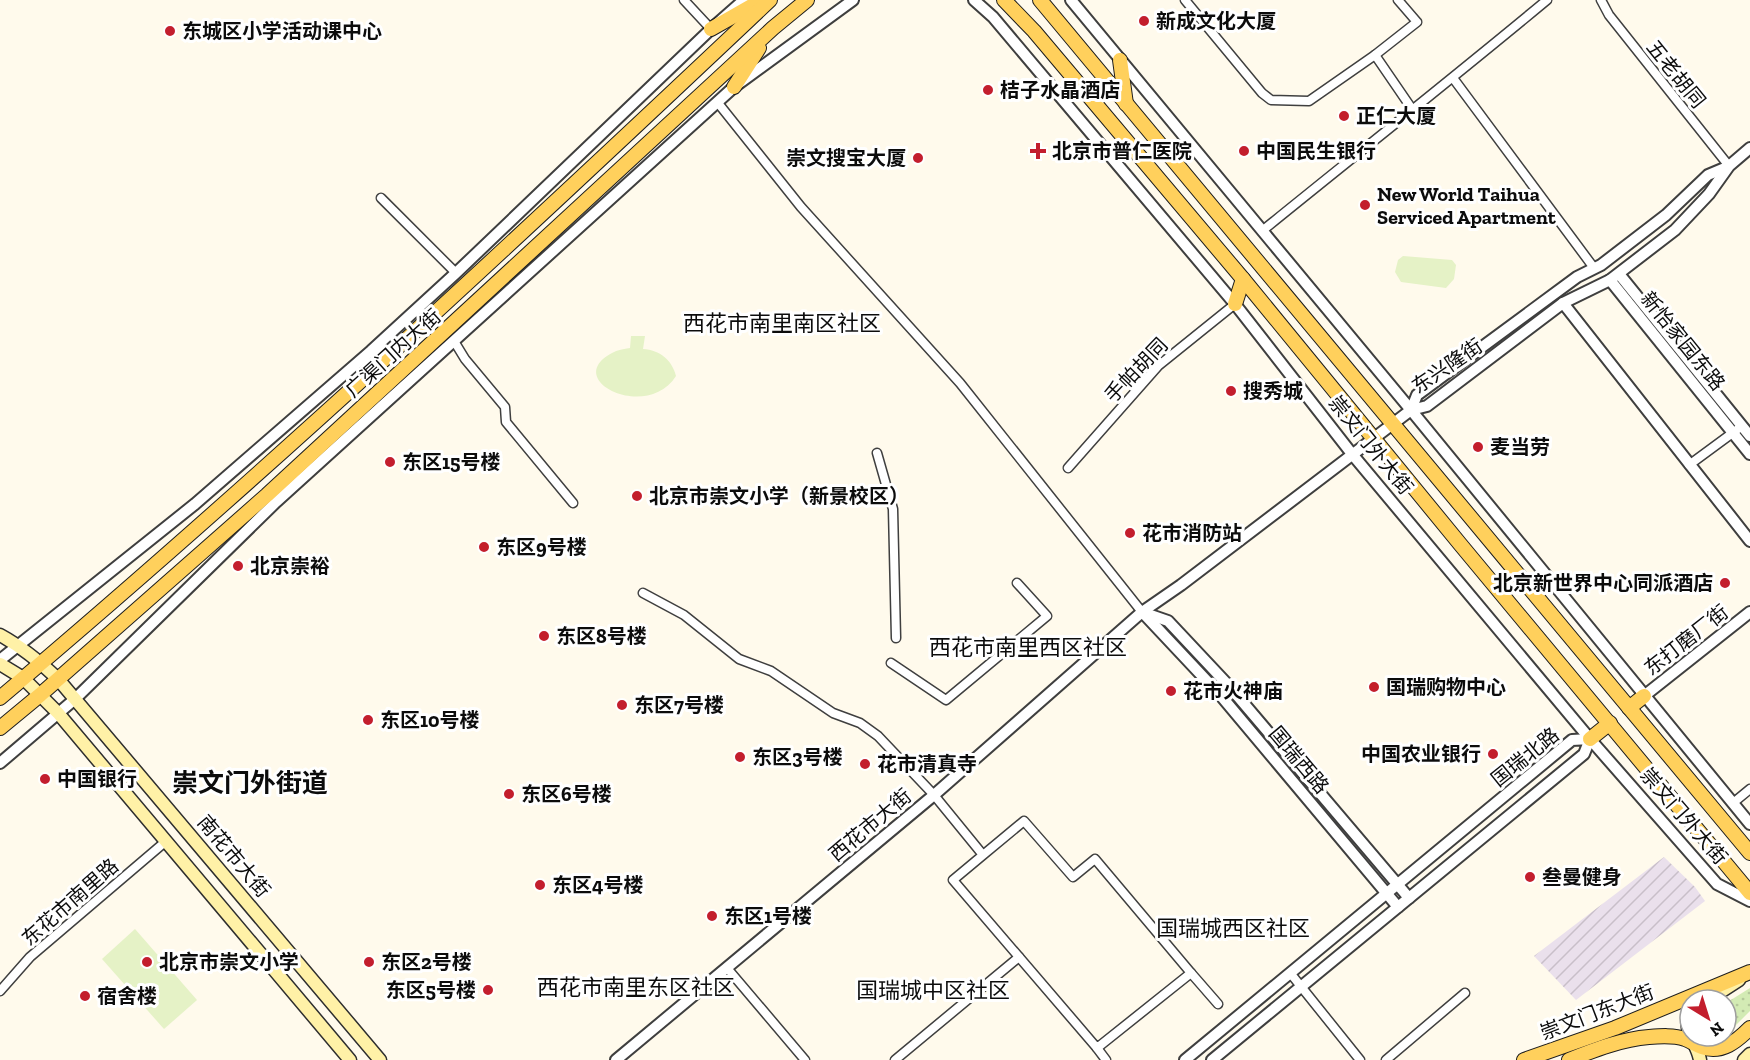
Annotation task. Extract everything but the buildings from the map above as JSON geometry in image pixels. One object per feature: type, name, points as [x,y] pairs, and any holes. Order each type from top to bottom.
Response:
[{"type":"main road","points":[[711,29],[762,0]]},
{"type":"main road","name":"广渠门内大街","points":[[0,698],[152,567],[536,220],[770,0]]},
{"type":"main road","name":"广渠门内大街","points":[[0,728],[285,479],[773,28],[807,0]]},
{"type":"main road","name":"崇文门外大街","points":[[1004,0],[1034,31],[1243,279],[1750,893]]},
{"type":"main road","name":"崇文门外大街","points":[[1040,0],[1750,853]]},
{"type":"main road","points":[[734,87],[773,28]]},
{"type":"main road","points":[[1120,60],[1127,106]]},
{"type":"main road","points":[[1235,304],[1243,279]]},
{"type":"main road","name":"南花市大街","points":[[0,635],[18,645],[58,679],[380,1060]]},
{"type":"main road","points":[[0,662],[23,678],[58,713],[350,1060]]},
{"type":"main road","points":[[1629,708],[1644,696]]},
{"type":"main road","points":[[1590,739],[1610,723]]},
{"type":"main road","name":"崇文门东大街","points":[[1726,988],[1750,972]]},
{"type":"main road","name":"崇文门东大街","points":[[1524,1060],[1615,1028],[1750,972]]},
{"type":"main road","name":"崇文门东大街","points":[[1738,1039],[1750,1028]]},
{"type":"main road","name":"崇文门东大街","points":[[1569,1060],[1626,1041],[1646,1037],[1678,1037]]},
{"type":"main road","name":"崇文门东大街","points":[[1706,1048],[1724,1048]]},
{"type":"main road","points":[[1744,1060],[1750,1054]]},
{"type":"street","points":[[684,0],[711,29]]},
{"type":"street","name":"广渠门内大街","points":[[0,662],[18,645],[195,504],[371,351],[744,0]]},
{"type":"street","name":"广渠门内大街","points":[[0,764],[75,699],[276,502],[734,87],[853,0]]},
{"type":"street","name":"崇文门外大街","points":[[974,0],[993,17],[1235,304],[1352,454],[1590,739],[1717,884],[1750,901]]},
{"type":"street","points":[[1071,0],[1750,824]]},
{"type":"street","points":[[1185,0],[1262,93],[1271,100],[1308,101],[1375,55],[1417,22],[1398,0]]},
{"type":"street","points":[[1262,231],[1412,109],[1454,78],[1547,0]]},
{"type":"street","name":"五老胡同","points":[[1601,0],[1608,15],[1729,166]]},
{"type":"street","points":[[1375,55],[1412,109]]},
{"type":"street","points":[[1454,78],[1594,268]]},
{"type":"street","points":[[718,103],[801,207],[960,383],[1142,612]]},
{"type":"street","name":"东兴隆街","points":[[1411,410],[1427,406],[1563,303],[1615,277],[1675,230],[1709,194],[1729,166],[1750,148]]},
{"type":"street","name":"东兴隆街","points":[[1411,410],[1417,395],[1577,277],[1594,268],[1666,215],[1708,175],[1729,166]]},
{"type":"street","points":[[381,198],[456,273]]},
{"type":"street","name":"新怡家园东路","points":[[1615,277],[1738,429],[1750,454]]},
{"type":"street","points":[[1563,303],[1750,541]]},
{"type":"street","name":"手帕胡同","points":[[1068,468],[1158,366],[1235,304]]},
{"type":"street","points":[[454,341],[465,359],[505,407],[506,422],[573,503]]},
{"type":"street","name":"西花市大街","points":[[616,1060],[934,795],[1142,612],[1190,579],[1411,410]]},
{"type":"street","points":[[1689,465],[1738,429]]},
{"type":"street","name":"新怡家园东路","points":[[1738,429],[1750,436]]},
{"type":"street","points":[[877,453],[892,508],[896,639]]},
{"type":"street","points":[[891,663],[946,700],[1047,616],[1017,583]]},
{"type":"street","points":[[643,593],[684,615],[739,659],[771,671],[833,713],[860,723],[878,736],[934,795],[983,855]]},
{"type":"street","name":"国瑞西路","points":[[1142,612],[1168,621],[1229,686],[1409,898]]},
{"type":"street","name":"国瑞西路","points":[[1142,612],[1222,697],[1398,907]]},
{"type":"street","name":"东打磨厂街","points":[[1644,696],[1750,612]]},
{"type":"street","name":"国瑞北路","points":[[1185,1060],[1572,740],[1590,739],[1584,754],[1212,1060]]},
{"type":"street","points":[[1733,803],[1750,789]]},
{"type":"street","points":[[1107,1060],[953,880],[1024,820],[1073,877],[1095,859],[1218,1004]]},
{"type":"street","name":"东花市南里路","points":[[0,991],[30,957],[165,842]]},
{"type":"street","points":[[895,1060],[1019,957]]},
{"type":"street","points":[[726,968],[806,1060]]},
{"type":"street","points":[[1097,1048],[1191,974]]},
{"type":"street","points":[[1291,974],[1360,1060]]},
{"type":"street","points":[[1386,1060],[1466,993]]},
{"type":"shaded area","points":[[1664,857],[1695,887],[1705,901],[1576,1000],[1534,956]]},
{"type":"green space","points":[[1403,256],[1452,260],[1456,265],[1454,279],[1446,288],[1401,282],[1395,272],[1398,260]]},
{"type":"green space","points":[[631,336],[645,336],[643,349],[655,351],[664,357],[672,365],[676,376],[663,389],[647,396],[630,396],[614,392],[602,384],[596,374],[599,364],[614,352],[630,348]]},
{"type":"green space","points":[[135,929],[197,1000],[164,1029],[102,959]]},
{"type":"green space","points":[[1750,988],[1750,1011],[1738,1023],[1738,996]]},
{"type":"place","name":"新成文化大厦","points":[[1144,21]]},
{"type":"place","name":"东城区小学活动课中心","points":[[170,31]]},
{"type":"place","name":"桔子水晶酒店","points":[[988,90]]},
{"type":"place","name":"正仁大厦","points":[[1344,116]]},
{"type":"place","name":"北京市普仁医院","points":[[1038,151]]},
{"type":"place","name":"中国民生银行","points":[[1244,151]]},
{"type":"place","name":"崇文搜宝大厦","points":[[918,158]]},
{"type":"place","name":"New World Taihua Serviced Apartment","points":[[1365,205]]},
{"type":"place","name":"搜秀城","points":[[1231,391]]},
{"type":"place","name":"麦当劳","points":[[1478,447]]},
{"type":"place","name":"东区15号楼","points":[[390,462]]},
{"type":"place","name":"北京市崇文小学（新景校区）","points":[[637,496]]},
{"type":"place","name":"花市消防站","points":[[1130,533]]},
{"type":"place","name":"东区9号楼","points":[[484,547]]},
{"type":"place","name":"北京崇裕","points":[[238,566]]},
{"type":"place","name":"北京新世界中心同派酒店","points":[[1725,583]]},
{"type":"place","name":"东区8号楼","points":[[544,636]]},
{"type":"place","name":"国瑞购物中心","points":[[1374,687]]},
{"type":"place","name":"花市火神庙","points":[[1171,691]]},
{"type":"place","name":"东区7号楼","points":[[622,705]]},
{"type":"place","name":"东区10号楼","points":[[368,720]]},
{"type":"place","name":"中国农业银行","points":[[1493,754]]},
{"type":"place","name":"东区3号楼","points":[[740,757]]},
{"type":"place","name":"花市清真寺","points":[[865,764]]},
{"type":"place","name":"中国银行","points":[[45,779]]},
{"type":"place","name":"东区6号楼","points":[[509,794]]},
{"type":"place","name":"叁曼健身","points":[[1530,877]]},
{"type":"place","name":"东区4号楼","points":[[540,885]]},
{"type":"place","name":"东区1号楼","points":[[712,916]]},
{"type":"place","name":"北京市崇文小学","points":[[147,962]]},
{"type":"place","name":"东区2号楼","points":[[369,962]]},
{"type":"place","name":"东区5号楼","points":[[488,990]]},
{"type":"place","name":"宿舍楼","points":[[85,996]]},
{"type":"district","name":"西花市南里南区社区","points":[[782,323]]},
{"type":"district","name":"西花市南里西区社区","points":[[1028,647]]},
{"type":"district","name":"崇文门外街道","points":[[250,783]]},
{"type":"district","name":"国瑞城西区社区","points":[[1233,928]]},
{"type":"district","name":"西花市南里东区社区","points":[[636,987]]},
{"type":"district","name":"国瑞城中区社区","points":[[933,990]]}]
